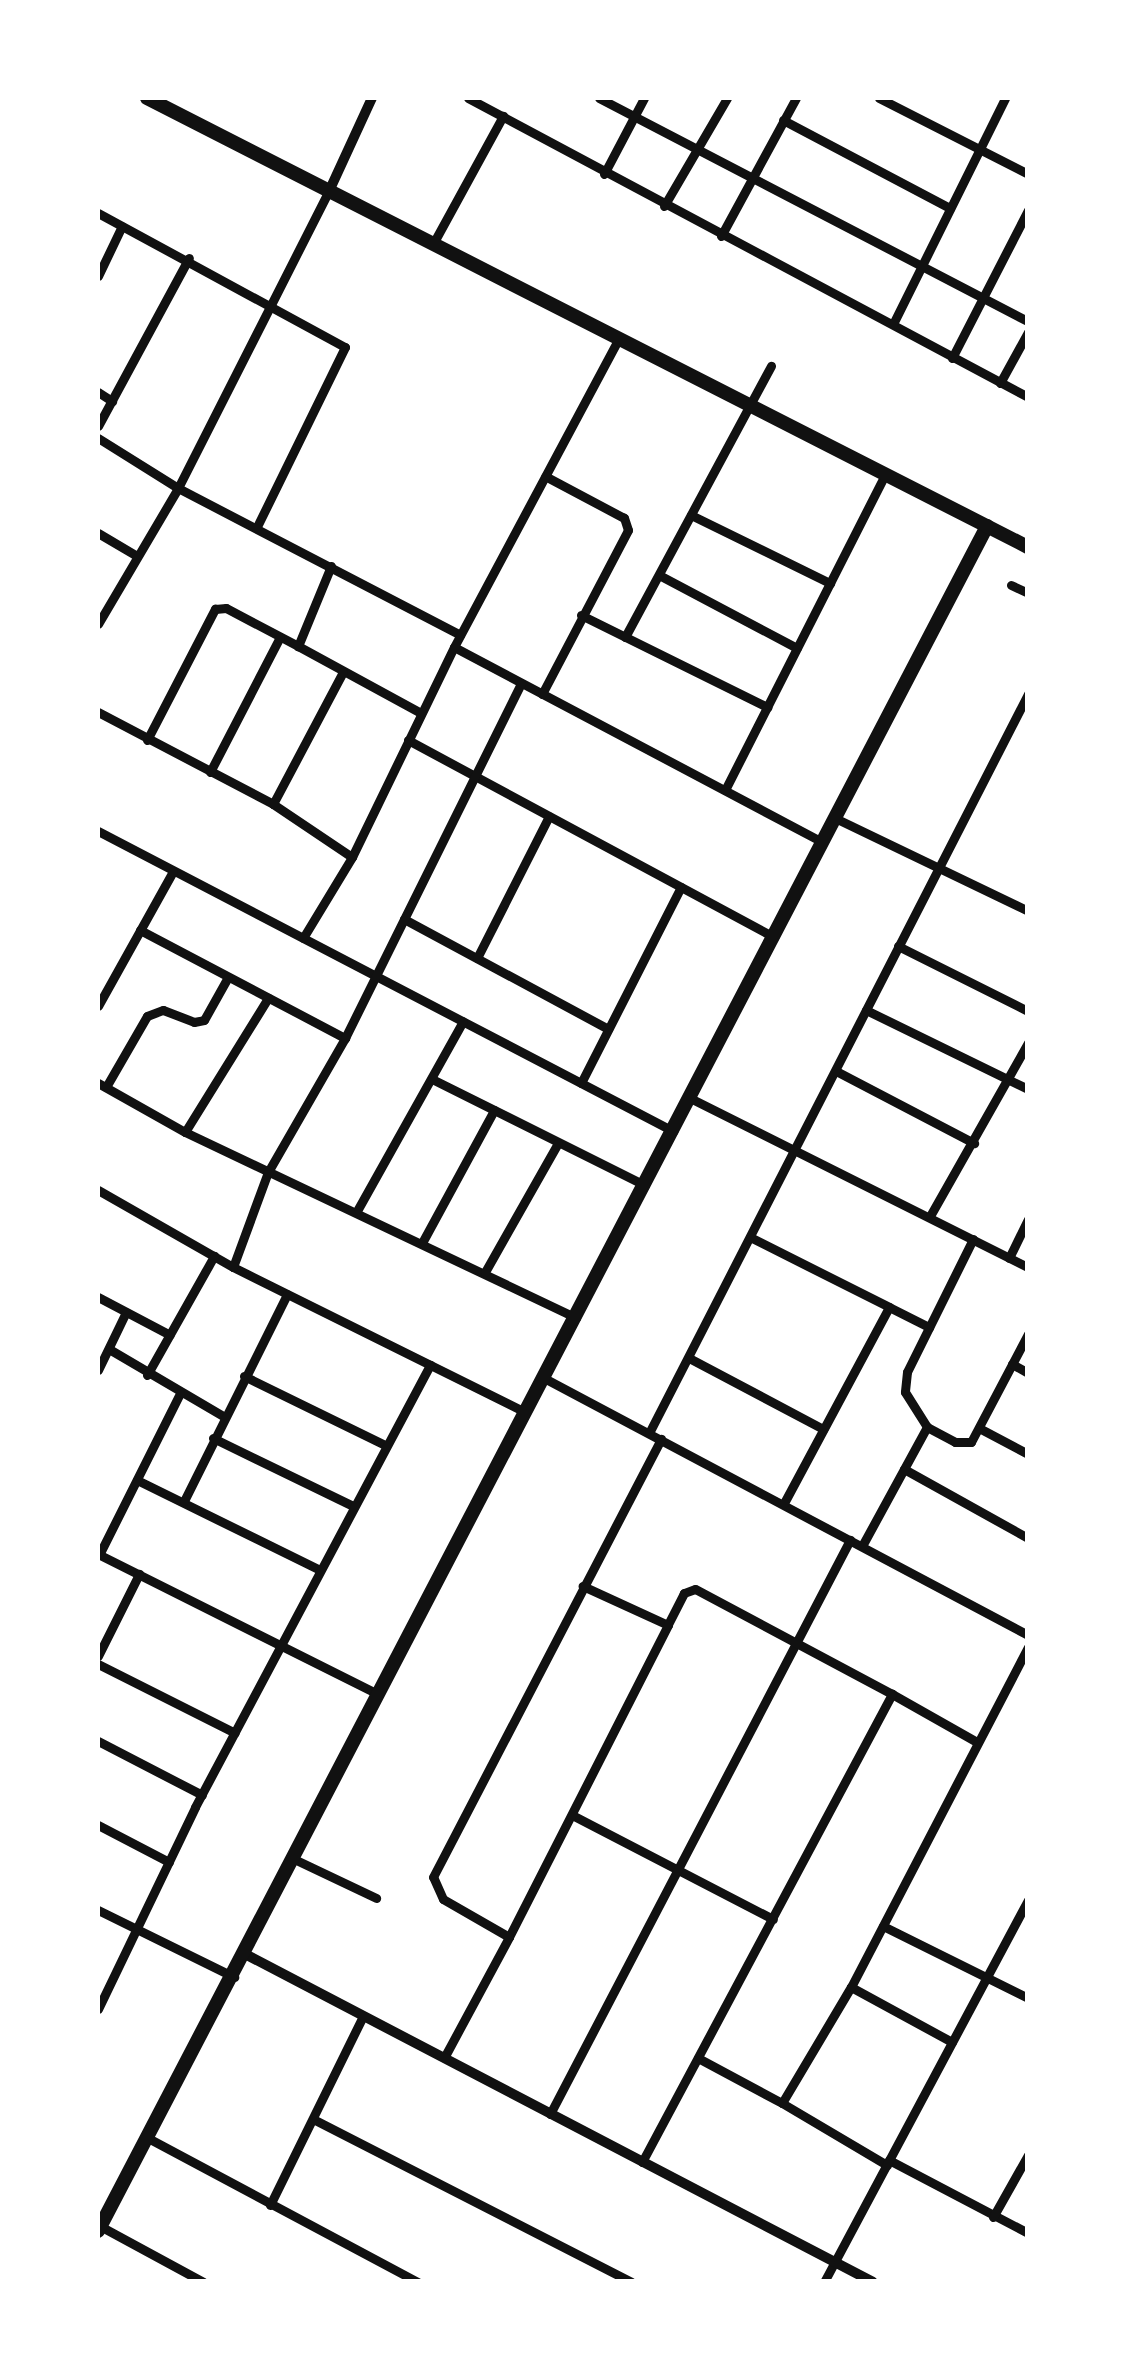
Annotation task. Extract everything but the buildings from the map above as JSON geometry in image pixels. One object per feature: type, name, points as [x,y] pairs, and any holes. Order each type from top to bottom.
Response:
[{"type":"main road","points":[[147,98],[331,188],[618,340],[1028,547]]},
{"type":"main road","points":[[99,2229],[234,1977],[987,526]]},
{"type":"street","points":[[98,624],[178,488],[331,188],[372,98]]},
{"type":"street","points":[[468,98],[1028,397]]},
{"type":"street","points":[[600,98],[1028,321]]},
{"type":"street","points":[[604,174],[644,98]]},
{"type":"street","points":[[664,206],[727,98]]},
{"type":"street","points":[[721,236],[796,98]]},
{"type":"street","points":[[879,98],[1028,174]]},
{"type":"street","points":[[893,324],[1005,98]]},
{"type":"street","points":[[434,242],[503,116]]},
{"type":"street","points":[[783,120],[950,208]]},
{"type":"street","points":[[952,358],[1028,210]]},
{"type":"street","points":[[98,213],[340,341],[345,352],[256,527]]},
{"type":"street","points":[[98,276],[122,226]]},
{"type":"street","points":[[98,426],[189,258]]},
{"type":"street","points":[[1000,383],[1028,332]]},
{"type":"street","points":[[303,938],[352,857],[460,635],[618,340]]},
{"type":"street","points":[[625,637],[772,366]]},
{"type":"street","points":[[98,392],[112,401]]},
{"type":"street","points":[[98,438],[178,488],[460,635]]},
{"type":"street","points":[[725,790],[886,475]]},
{"type":"street","points":[[542,694],[628,524],[544,476]]},
{"type":"street","points":[[692,515],[830,583]]},
{"type":"street","points":[[98,533],[138,556]]},
{"type":"street","points":[[298,646],[331,566]]},
{"type":"street","points":[[659,575],[797,648]]},
{"type":"street","points":[[1011,585],[1028,593]]},
{"type":"street","points":[[146,740],[215,610],[226,608],[421,713]]},
{"type":"street","points":[[581,615],[767,707]]},
{"type":"street","points":[[210,772],[280,636]]},
{"type":"street","points":[[454,648],[823,842]]},
{"type":"street","points":[[273,804],[342,672]]},
{"type":"street","points":[[233,1266],[268,1172],[345,1038],[521,683]]},
{"type":"street","points":[[649,1433],[1028,694]]},
{"type":"street","points":[[98,712],[273,804],[352,857]]},
{"type":"street","points":[[1014,722],[1028,730]]},
{"type":"street","points":[[408,740],[774,937]]},
{"type":"street","points":[[477,958],[549,816]]},
{"type":"street","points":[[835,818],[1028,912]]},
{"type":"street","points":[[98,831],[673,1131]]},
{"type":"street","points":[[98,1006],[173,871]]},
{"type":"street","points":[[581,1083],[681,887]]},
{"type":"street","points":[[404,918],[608,1029]]},
{"type":"street","points":[[140,930],[345,1038]]},
{"type":"street","points":[[898,946],[1028,1011]]},
{"type":"street","points":[[228,977],[204,1020],[163,1010],[147,1016],[102,1085],[184,1132],[358,1209],[576,1318]]},
{"type":"street","points":[[184,1132],[268,998]]},
{"type":"street","points":[[866,1010],[1028,1089]]},
{"type":"street","points":[[358,1209],[463,1021]]},
{"type":"street","points":[[930,1216],[1028,1043]]},
{"type":"street","points":[[836,1070],[974,1143]]},
{"type":"street","points":[[432,1079],[644,1185]]},
{"type":"street","points":[[690,1098],[1028,1267]]},
{"type":"street","points":[[423,1241],[494,1110]]},
{"type":"street","points":[[485,1272],[558,1142]]},
{"type":"street","points":[[98,1190],[233,1266],[526,1413]]},
{"type":"street","points":[[1009,1258],[1028,1219]]},
{"type":"street","points":[[750,1237],[929,1327]]},
{"type":"street","points":[[974,1239],[907,1372],[905,1392],[927,1427],[963,1443],[979,1428],[1028,1334]]},
{"type":"street","points":[[148,1375],[214,1256]]},
{"type":"street","points":[[184,1501],[287,1294]]},
{"type":"street","points":[[98,1297],[170,1335]]},
{"type":"street","points":[[784,1503],[888,1307]]},
{"type":"street","points":[[98,1370],[126,1312]]},
{"type":"street","points":[[109,1349],[223,1416]]},
{"type":"street","points":[[689,1358],[823,1429]]},
{"type":"street","points":[[1012,1364],[1028,1372]]},
{"type":"street","points":[[98,2005],[202,1795],[430,1365]]},
{"type":"street","points":[[244,1376],[385,1445]]},
{"type":"street","points":[[544,1378],[1028,1635]]},
{"type":"street","points":[[180,1393],[98,1554],[379,1695]]},
{"type":"street","points":[[862,1546],[927,1427]]},
{"type":"street","points":[[979,1428],[1028,1454]]},
{"type":"street","points":[[213,1438],[353,1506]]},
{"type":"street","points":[[509,1937],[443,1899],[433,1877],[661,1439]]},
{"type":"street","points":[[904,1469],[1028,1538]]},
{"type":"street","points":[[137,1480],[320,1570]]},
{"type":"street","points":[[550,2114],[850,1540]]},
{"type":"street","points":[[139,1574],[98,1660],[235,1733]]},
{"type":"street","points":[[583,1586],[668,1625]]},
{"type":"street","points":[[445,2056],[574,1816],[684,1593],[695,1589],[977,1742]]},
{"type":"street","points":[[782,2103],[851,1987],[1028,1647]]},
{"type":"street","points":[[642,2162],[892,1694]]},
{"type":"street","points":[[98,1741],[202,1795]]},
{"type":"street","points":[[574,1816],[773,1919]]},
{"type":"street","points":[[98,1824],[169,1862]]},
{"type":"street","points":[[294,1859],[376,1898]]},
{"type":"street","points":[[824,2282],[1028,1900]]},
{"type":"street","points":[[98,1910],[234,1977]]},
{"type":"street","points":[[883,1926],[1028,1998]]},
{"type":"street","points":[[244,1954],[873,2282]]},
{"type":"street","points":[[851,1987],[952,2042]]},
{"type":"street","points":[[270,2205],[363,2016]]},
{"type":"street","points":[[698,2058],[1028,2233]]},
{"type":"street","points":[[314,2120],[631,2282]]},
{"type":"street","points":[[148,2138],[418,2282]]},
{"type":"street","points":[[993,2216],[1028,2155]]},
{"type":"street","points":[[99,2229],[203,2282]]},
{"type":"street","points":[[390,2282],[395,2271]]}]
